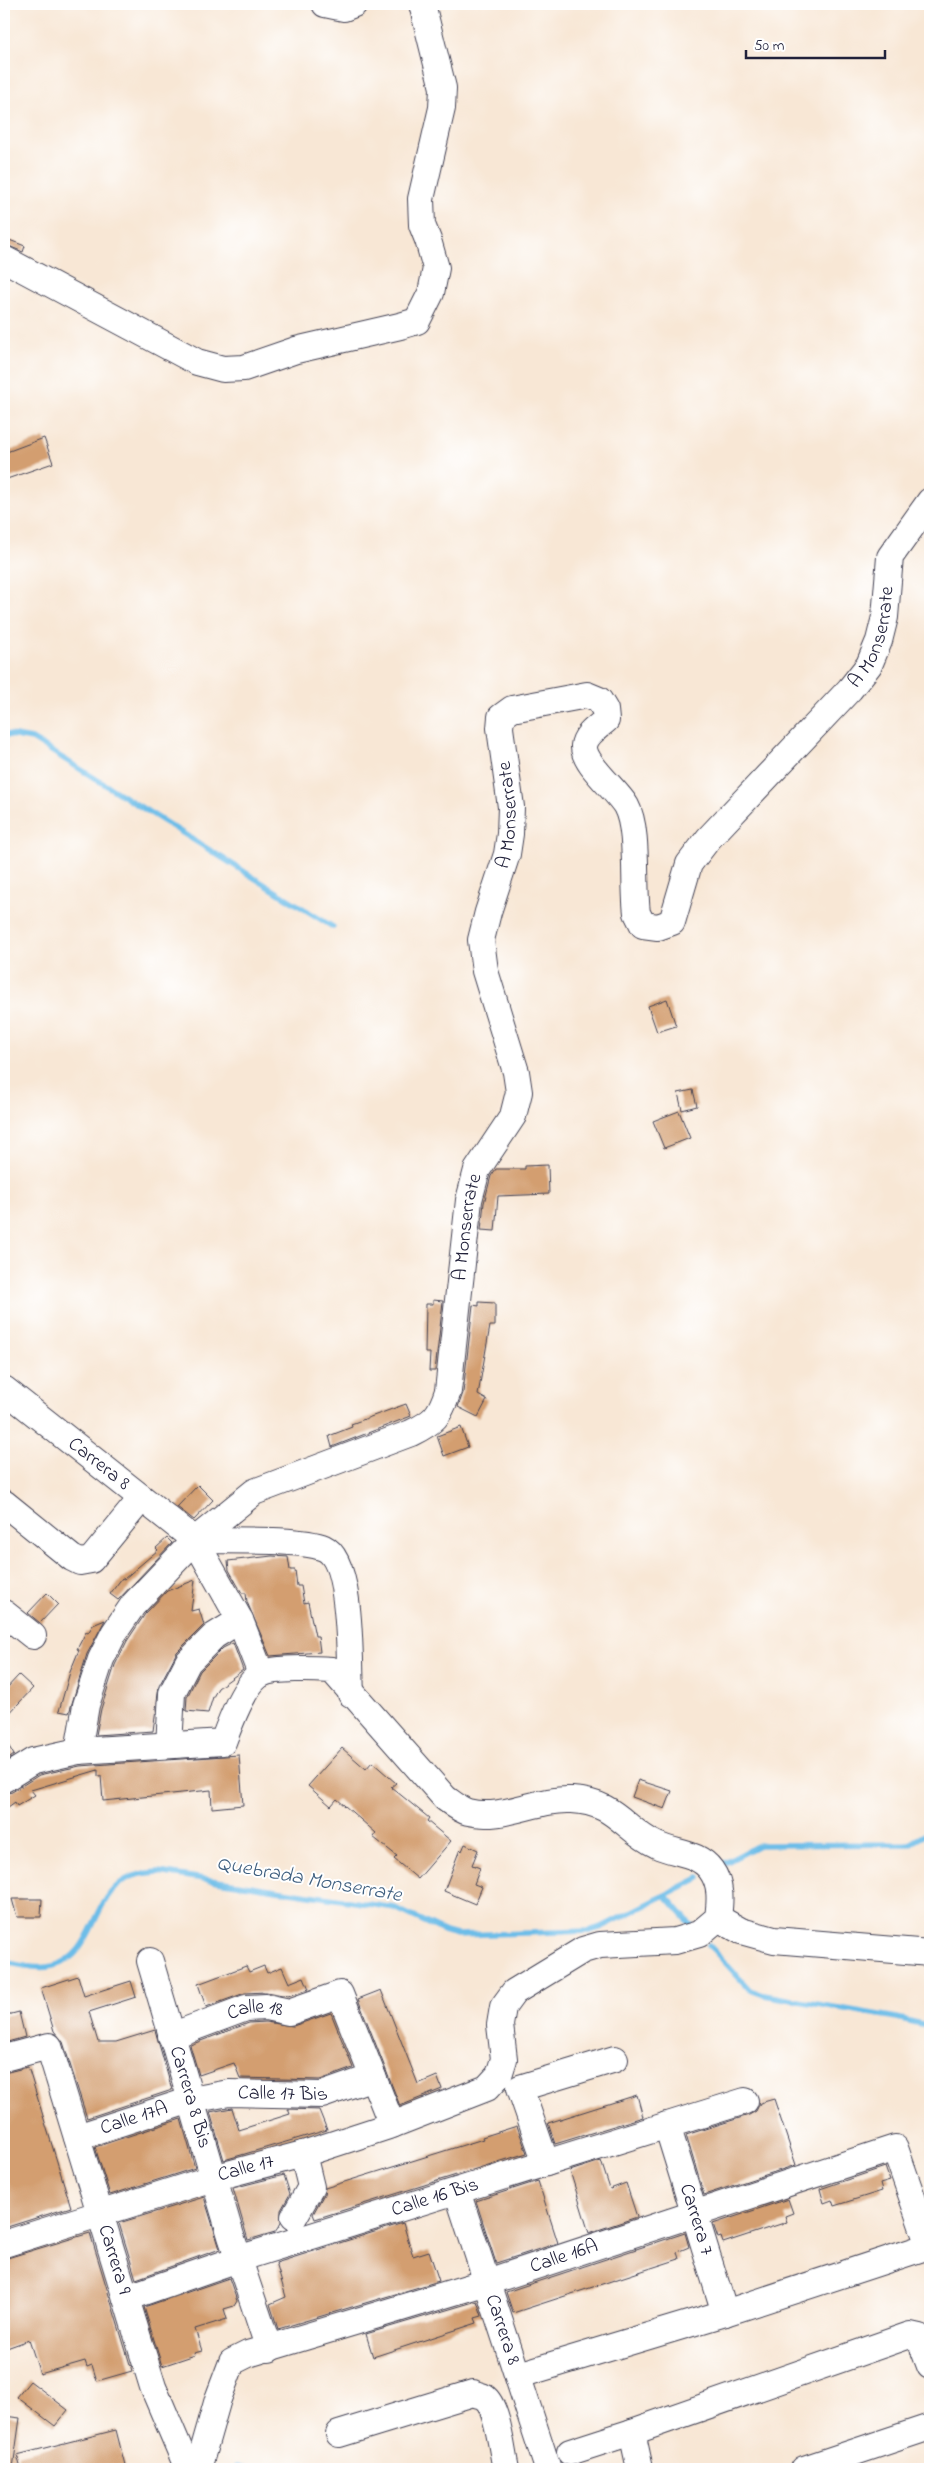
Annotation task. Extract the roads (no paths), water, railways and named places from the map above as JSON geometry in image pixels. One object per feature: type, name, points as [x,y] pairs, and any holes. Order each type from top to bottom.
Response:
[{"type":"street","points":[[325,4],[344,8],[354,4]]},
{"type":"street","points":[[4,259],[197,362],[222,369],[244,368],[296,350],[400,326],[417,320],[432,292],[436,268],[422,225],[421,199],[442,108],[443,88],[422,4]]},
{"type":"street","name":"A Monserrate","points":[[195,1540],[254,1492],[411,1433],[432,1423],[443,1408],[448,1391],[469,1200],[477,1170],[513,1116],[519,1092],[516,1072],[485,971],[481,940],[507,854],[510,834],[511,807],[500,728],[501,716],[512,709],[587,695],[599,700],[605,710],[606,720],[589,735],[584,747],[589,762],[618,793],[627,808],[632,824],[637,913],[643,925],[658,927],[672,922],[689,864],[709,838],[850,689],[869,665],[879,641],[885,617],[890,557],[930,502]]},
{"type":"street","name":"Carrera 8","points":[[4,1389],[195,1540]]},
{"type":"street","points":[[4,1503],[72,1558],[80,1562],[92,1560],[141,1499]]},
{"type":"street","points":[[195,1540],[240,1620],[262,1674]]},
{"type":"street","points":[[78,1751],[86,1705],[101,1658],[114,1633],[133,1605],[195,1540],[307,1544],[326,1549],[339,1566],[345,1585],[350,1694]]},
{"type":"street","points":[[4,1613],[33,1636]]},
{"type":"street","points":[[169,1745],[172,1693],[188,1662],[214,1636],[240,1620]]},
{"type":"street","points":[[4,1779],[33,1762],[78,1751],[223,1742],[241,1698],[262,1674],[299,1668],[332,1670],[350,1694],[445,1798],[467,1812],[494,1814],[548,1801],[573,1800],[598,1805],[619,1816],[637,1833],[658,1846],[692,1855],[711,1870],[720,1895],[718,1918],[741,1931],[774,1940],[930,1953]]},
{"type":"street","name":"Calle 17","points":[[5,2238],[101,2215],[213,2178],[303,2154],[392,2125],[486,2088],[500,2076],[504,2060],[500,2025],[503,2007],[514,1992],[583,1950],[600,1945],[675,1941],[699,1934],[718,1918]]},
{"type":"street","name":"Carrera 8 Bis","points":[[150,1960],[238,2260],[269,2349]]},
{"type":"street","name":"Calle 18","points":[[171,2036],[246,2008],[266,2007],[289,2012],[340,1994],[373,2077]]},
{"type":"street","name":"Carrera 9","points":[[4,2058],[49,2046],[153,2387],[188,2469]]},
{"type":"street","points":[[546,2163],[520,2088],[615,2059]]},
{"type":"street","points":[[373,2077],[392,2125]]},
{"type":"street","name":"Calle 17 Bis","points":[[191,2100],[229,2093],[322,2095],[373,2077]]},
{"type":"street","name":"Calle 17A","points":[[77,2137],[191,2100]]},
{"type":"street","name":"Calle 16 Bis","points":[[126,2298],[238,2260],[745,2101]]},
{"type":"street","name":"Carrera 7","points":[[667,2125],[725,2313]]},
{"type":"street","name":"Calle 16A","points":[[198,2469],[218,2399],[232,2362],[248,2354],[488,2282],[895,2148],[928,2246],[725,2313]]},
{"type":"street","points":[[294,2217],[311,2187],[303,2154]]},
{"type":"street","name":"Carrera 8","points":[[457,2191],[519,2375],[548,2469]]},
{"type":"street","points":[[519,2375],[725,2313]]},
{"type":"street","points":[[570,2452],[910,2335],[919,2337],[930,2366]]},
{"type":"street","points":[[339,2434],[473,2394],[484,2398],[490,2403],[506,2469]]},
{"type":"street","points":[[804,2469],[930,2427]]},
{"type":"street","points":[[632,2432],[640,2469]]},
{"type":"waterway","points":[[4,734],[32,739],[333,927]]},
{"type":"waterway","name":"Quebrada Monserrate","points":[[719,1866],[759,1845],[909,1844],[930,1832]]},
{"type":"waterway","name":"Quebrada Monserrate","points":[[4,1962],[28,1967],[41,1967],[53,1966],[67,1960],[85,1940],[105,1900],[114,1889],[129,1878],[149,1873],[158,1872],[395,1908],[446,1932],[457,1935],[589,1931],[602,1927],[699,1878]]},
{"type":"waterway","points":[[666,1896],[694,1928]]},
{"type":"waterway","points":[[709,1945],[750,1990],[764,1995],[897,2018],[930,2026]]},
{"type":"waterway","points":[[237,2466],[248,2469]]}]
